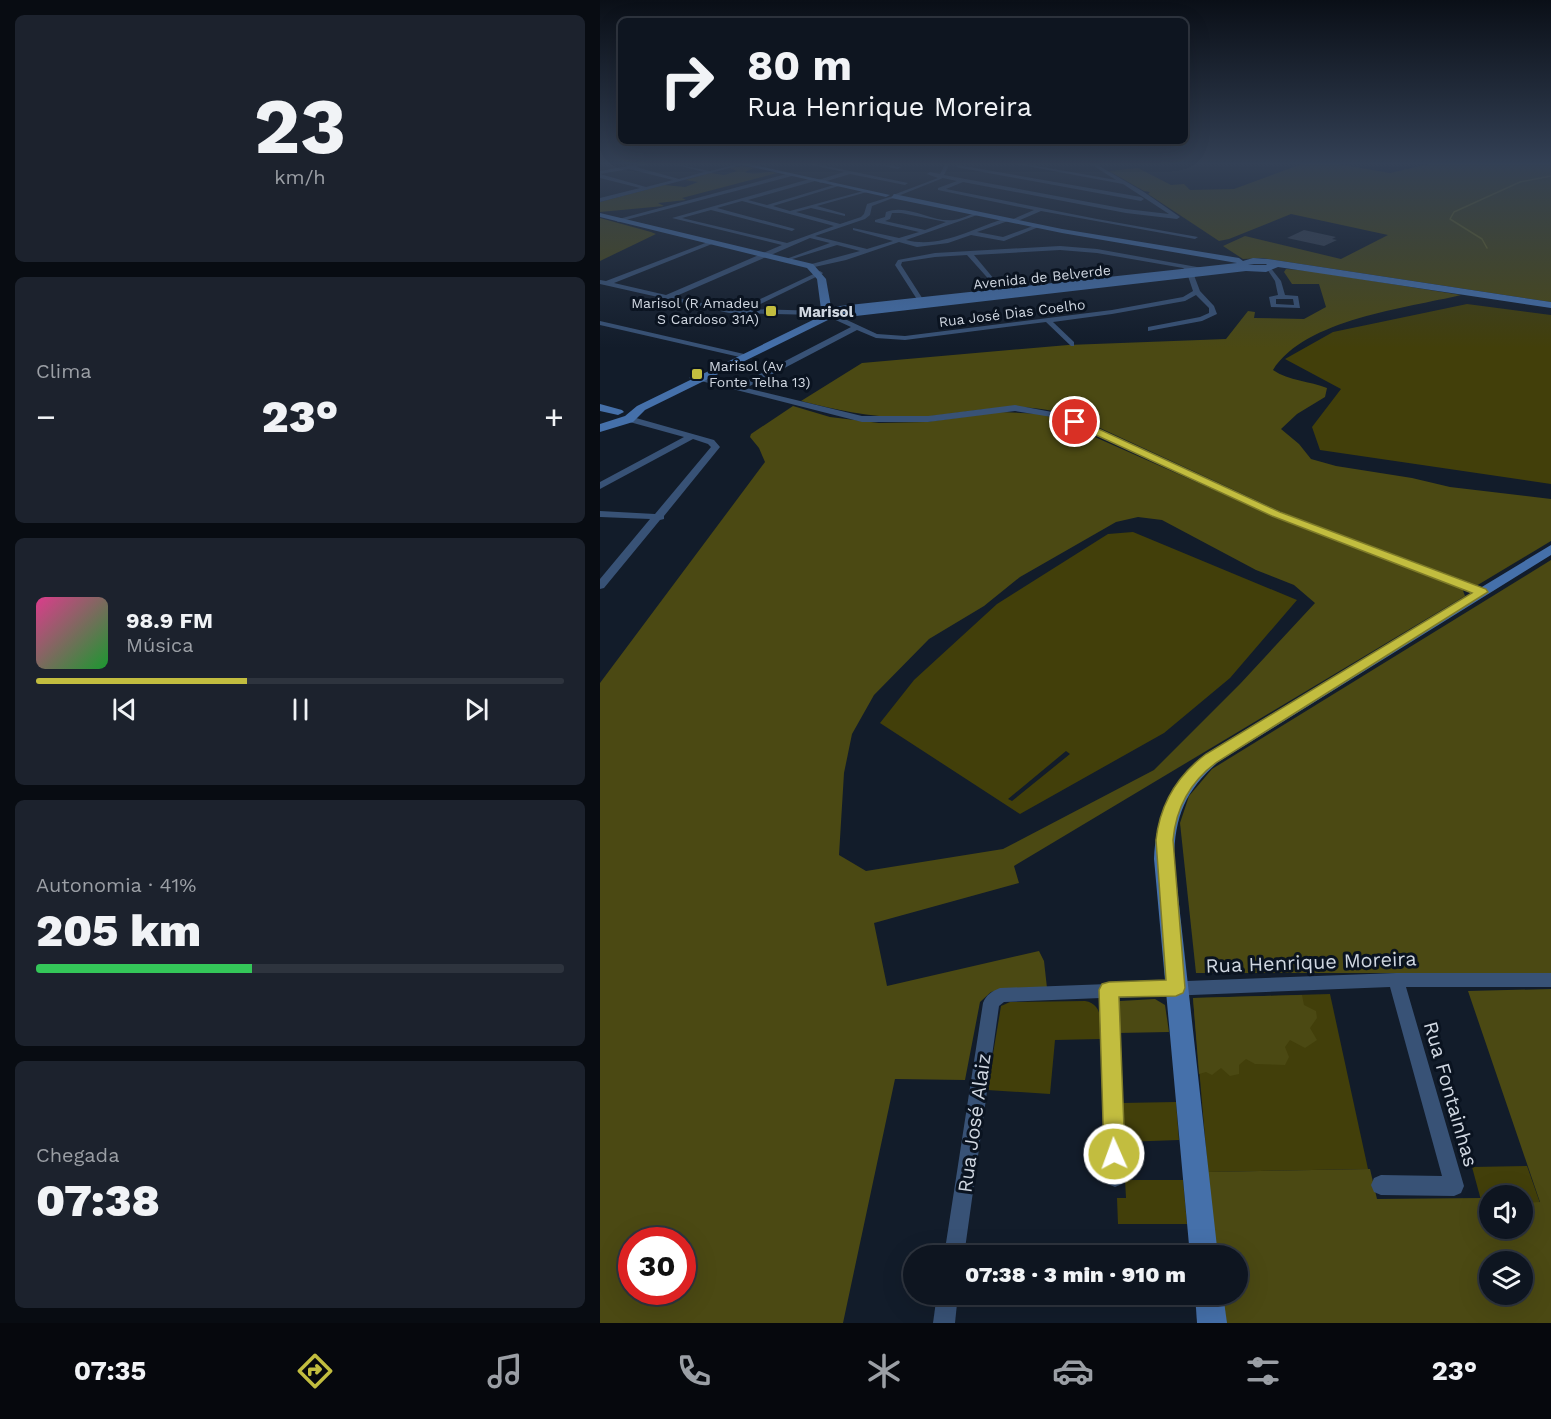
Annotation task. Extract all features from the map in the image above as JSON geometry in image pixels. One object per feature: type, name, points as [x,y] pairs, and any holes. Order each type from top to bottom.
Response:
[{"type":"street","points":[[637,225],[810,266],[820,273],[822,278],[827,313]]},
{"type":"street","points":[[703,225],[785,244]]},
{"type":"street","points":[[768,240],[795,228],[781,225]]},
{"type":"street","points":[[763,255],[830,225]]},
{"type":"street","points":[[835,225],[841,226]]},
{"type":"street","points":[[667,297],[809,236],[845,225]]},
{"type":"street","points":[[845,233],[869,225]]},
{"type":"street","points":[[896,225],[925,231]]},
{"type":"street","points":[[810,266],[866,251],[944,225]]},
{"type":"street","points":[[855,230],[917,245],[946,241],[995,225]]},
{"type":"street","points":[[1032,225],[1250,265]]},
{"type":"street","points":[[1124,225],[1195,237]]},
{"type":"street","points":[[970,233],[1004,239],[1038,226]]},
{"type":"street","points":[[809,236],[836,240],[866,251]]},
{"type":"street","points":[[788,260],[836,240]]},
{"type":"street","points":[[603,283],[710,243]]},
{"type":"street","points":[[922,302],[898,265],[900,261],[935,255],[1080,249],[1146,260],[1189,271],[1197,292],[1214,311],[1209,316],[1151,329]]},
{"type":"street","points":[[969,253],[1002,292]]},
{"type":"street","name":"Avenida de Belverde","points":[[827,313],[1250,265],[1261,261],[1270,267],[1308,269],[1551,305]]},
{"type":"street","name":"Avenida de Belverde","points":[[922,302],[1250,265]]},
{"type":"street","points":[[1270,267],[1278,281],[1281,297]]},
{"type":"street","points":[[740,312],[820,273]]},
{"type":"street","points":[[603,283],[740,312],[827,313]]},
{"type":"street","name":"Rua José Dias Coelho","points":[[827,313],[876,336],[893,339],[1048,320],[1185,299],[1197,292]]},
{"type":"street","points":[[1185,299],[1205,301]]},
{"type":"street","points":[[613,418],[827,313]]},
{"type":"street","points":[[1048,320],[1071,344]]},
{"type":"street","points":[[600,323],[742,356]]},
{"type":"street","points":[[738,389],[857,327]]},
{"type":"street","points":[[696,379],[862,419],[928,419],[1015,408],[1060,416],[1276,514],[1482,592]]},
{"type":"street","points":[[600,408],[613,418],[692,436],[711,442],[716,447],[660,517],[601,583]]},
{"type":"street","points":[[600,486],[692,436]]},
{"type":"street","points":[[600,514],[660,517]]},
{"type":"street","points":[[1203,1245],[1176,988],[1164,840],[1171,810],[1187,780],[1197,769],[1221,752],[1551,549]]},
{"type":"street","name":"Rua Henrique Moreira","points":[[1000,994],[1396,980],[1551,980]]},
{"type":"street","name":"Rua Fontainhas","points":[[1381,1185],[1454,1186],[1396,980]]},
{"type":"street","points":[[1109,990],[1115,1177]]},
{"type":"street","name":"Rua José Alaiz","points":[[956,1245],[991,1003],[1000,994]]},
{"type":"street","points":[[944,1323],[946,1305]]},
{"type":"street","points":[[1210,1305],[1212,1323]]},
{"type":"shaded area","points":[[600,225],[625,225],[656,234],[600,261]]},
{"type":"shaded area","points":[[1194,225],[1264,225],[1229,239],[1219,241]]},
{"type":"shaded area","points":[[1341,225],[1551,225],[1551,302],[1262,258],[1243,259],[1223,246],[1245,236],[1341,259],[1388,235]]},
{"type":"shaded area","points":[[1286,269],[1461,295],[1386,311],[1332,327],[1308,339],[1288,353],[1273,370],[1327,388],[1325,397],[1297,414],[1281,429],[1299,444],[1311,459],[1336,466],[1412,478],[1450,487],[1551,499],[1551,541],[1476,586],[1297,519],[1076,417],[1054,411],[1015,407],[918,417],[888,417],[845,411],[801,401],[862,363],[1068,345],[1226,339],[1248,311],[1255,312],[1254,318],[1304,319],[1326,307],[1319,284],[1292,284],[1284,272]]},
{"type":"shaded area","points":[[1467,304],[1551,315],[1551,484],[1320,450],[1312,427],[1341,389],[1285,359],[1333,332]]},
{"type":"shaded area","points":[[793,406],[830,417],[879,423],[925,422],[1000,412],[1043,414],[1282,520],[1462,588],[1465,596],[1014,866],[1019,883],[874,923],[887,986],[1039,951],[1044,961],[1047,988],[1005,988],[991,992],[980,1002],[965,1080],[895,1079],[843,1323],[600,1323],[600,683],[765,462],[759,448],[750,437],[751,434]],"holes":[[[1138,517],[1162,520],[1256,570],[1294,585],[1315,603],[1240,684],[1154,770],[1003,849],[866,871],[839,855],[844,773],[852,734],[874,695],[929,639],[984,606],[1020,577],[1116,522]]]},
{"type":"shaded area","points":[[1133,532],[1297,600],[1230,678],[1164,733],[1020,814],[880,723],[914,680],[997,604],[1108,534]],"holes":[[[1066,751],[1070,754],[1012,801],[1008,799]]]},
{"type":"shaded area","points":[[1551,560],[1551,973],[1196,973],[1180,823],[1189,796],[1212,769]]},
{"type":"shaded area","points":[[1551,989],[1551,1323],[1223,1323],[1221,1305],[1248,1305],[1248,1245],[1215,1245],[1208,1172],[1370,1169],[1377,1199],[1479,1198],[1479,1239],[1533,1239],[1533,1202],[1540,1202],[1468,991]]},
{"type":"shaded area","points":[[1330,994],[1368,1169],[1208,1172],[1193,998]]},
{"type":"shaded area","points":[[1302,995],[1304,1005],[1316,1011],[1317,1018],[1310,1028],[1317,1040],[1305,1048],[1290,1040],[1285,1047],[1289,1057],[1285,1065],[1255,1064],[1246,1059],[1239,1065],[1239,1074],[1230,1076],[1221,1068],[1212,1075],[1206,1072],[1199,1074],[1193,998]]},
{"type":"shaded area","points":[[1155,999],[1165,1005],[1169,1032],[1117,1033],[1117,1005],[1120,1001]]},
{"type":"shaded area","points":[[1085,1001],[1098,1010],[1101,1021],[1101,1039],[1055,1040],[1050,1094],[987,1090],[1001,1006],[1010,1002]]},
{"type":"shaded area","points":[[1176,1102],[1179,1140],[1123,1142],[1121,1103]]},
{"type":"shaded area","points":[[1527,1166],[1540,1203],[1533,1203],[1533,1185],[1479,1185],[1479,1193],[1472,1167]]},
{"type":"shaded area","points":[[1125,1180],[1183,1180],[1187,1224],[1118,1224],[1117,1198],[1126,1198]]},
{"type":"building","points":[[1304,230],[1336,237],[1332,239],[1337,240],[1324,246],[1287,238]]},
{"type":"waterway","points":[[1459,225],[1482,239],[1487,248]]},
{"type":"place","name":"Marisol (R Amadeu S Cardoso 31A)","points":[[771,311]]},
{"type":"place","name":"Marisol (Av Fonte Telha 13)","points":[[697,374]]},
{"type":"district","name":"Marisol","points":[[826,312]]},
{"type":"route","points":[[1075,422],[1276,514],[1482,592],[1212,758],[1187,780],[1171,810],[1164,840],[1176,988],[1109,990],[1114,1154]]}]
